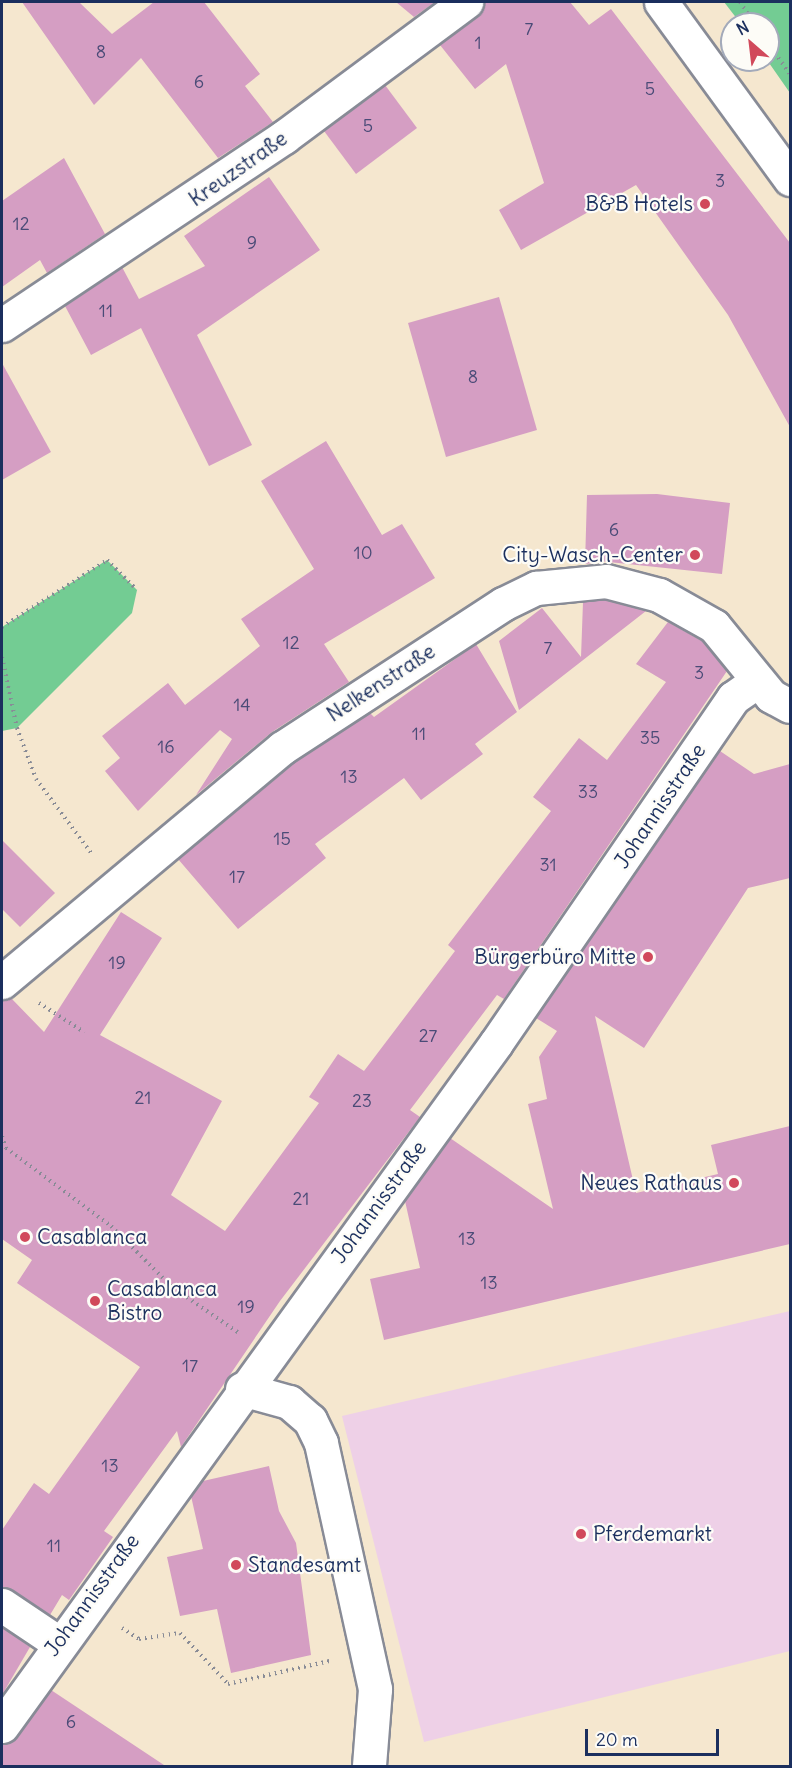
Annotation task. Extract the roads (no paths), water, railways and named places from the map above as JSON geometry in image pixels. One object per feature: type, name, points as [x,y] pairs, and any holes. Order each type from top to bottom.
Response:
[{"type":"street","name":"Kreuzstraße","points":[[2,325],[284,137],[466,2]]},
{"type":"street","points":[[661,2],[790,179]]},
{"type":"street","name":"Nelkenstraße","points":[[2,981],[282,748],[503,603],[536,588],[606,581],[659,595],[714,626],[757,681],[790,706]]},
{"type":"street","name":"Johannisstraße","points":[[2,1726],[57,1642],[496,1043],[733,698],[757,681]]},
{"type":"street","points":[[242,1389],[289,1402],[317,1433],[368,1653],[376,1710],[369,1767]]},
{"type":"street","points":[[2,1605],[57,1642]]},
{"type":"place","name":"B&B Hotels","points":[[705,204]]},
{"type":"place","name":"City-Wasch-Center","points":[[695,555]]},
{"type":"place","name":"Bürgerbüro Mitte","points":[[648,957]]},
{"type":"place","name":"Neues Rathaus","points":[[734,1183]]},
{"type":"place","name":"Casablanca","points":[[25,1237]]},
{"type":"place","name":"Casablanca Bistro","points":[[95,1301]]},
{"type":"place","name":"Pferdemarkt","points":[[581,1534]]},
{"type":"place","name":"Standesamt","points":[[236,1565]]}]
